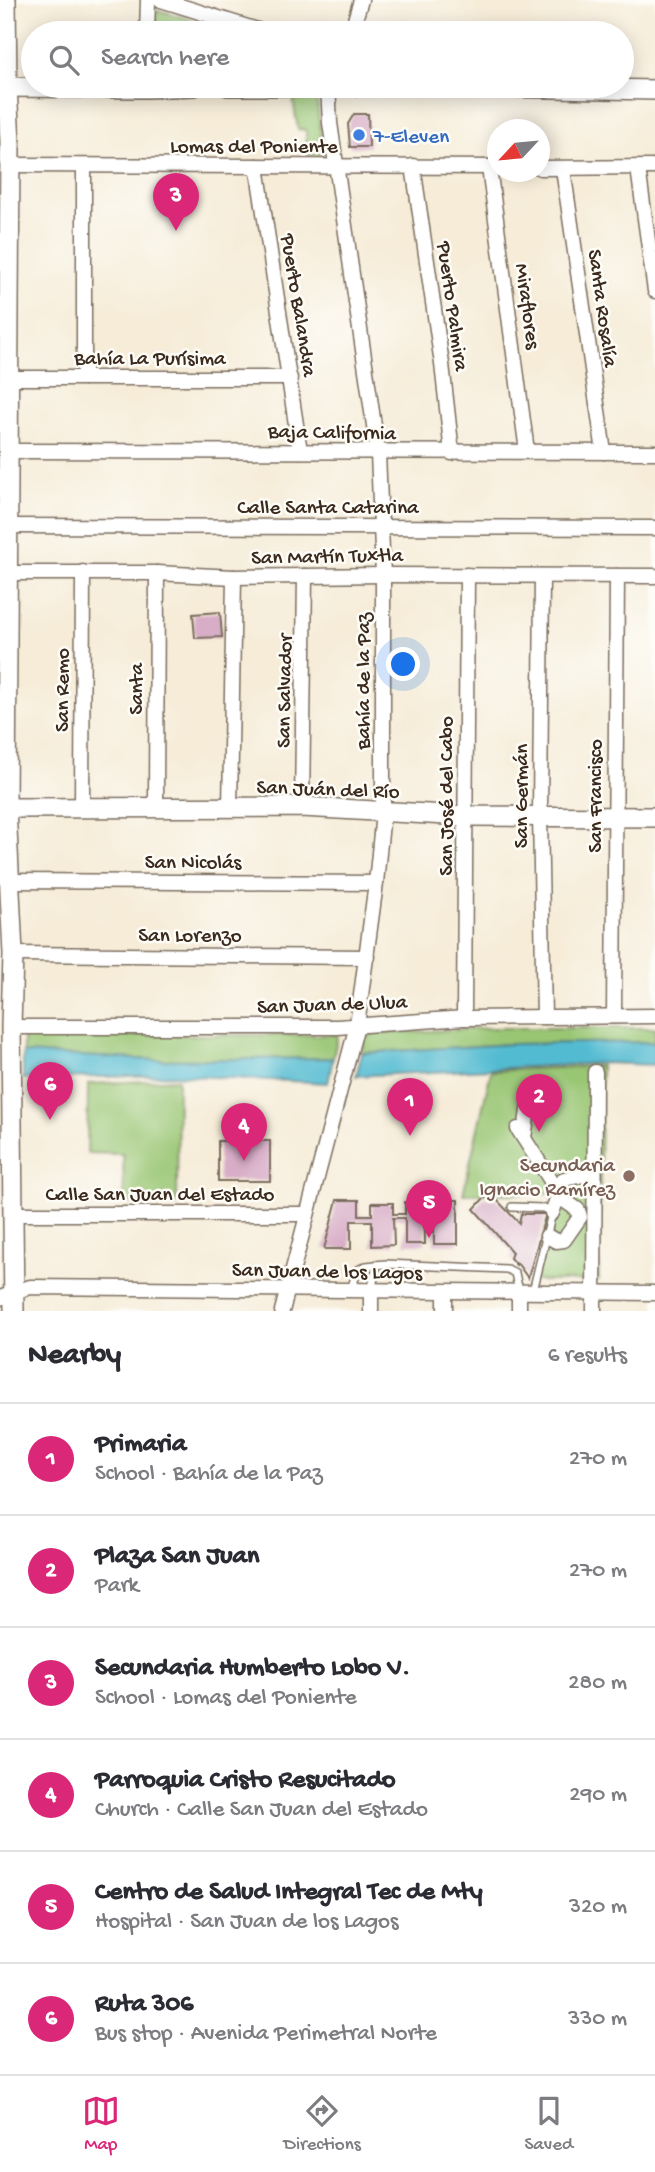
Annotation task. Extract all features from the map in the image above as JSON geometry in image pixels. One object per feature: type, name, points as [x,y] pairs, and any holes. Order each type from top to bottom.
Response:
[{"type":"street","points":[[6,0],[3,87],[5,141],[10,165],[4,214],[9,451],[3,573],[3,808],[13,954],[13,1214],[9,1301]]},
{"type":"street","points":[[147,21],[148,0]]},
{"type":"street","points":[[162,0],[229,21]]},
{"type":"street","points":[[355,21],[361,0]]},
{"type":"street","points":[[3,87],[21,87]]},
{"type":"street","points":[[634,90],[655,90]]},
{"type":"street","name":"Bahía de la Paz","points":[[282,1311],[357,1025],[383,813],[383,575],[377,453],[328,98]]},
{"type":"street","name":"Lomas del Poniente","points":[[10,165],[487,167]]},
{"type":"street","name":"Puerto Balandra","points":[[257,166],[300,451]]},
{"type":"street","name":"Puerto Palmira","points":[[413,166],[452,453]]},
{"type":"street","points":[[84,378],[85,167]]},
{"type":"street","points":[[550,168],[655,167]]},
{"type":"street","points":[[638,168],[655,291]]},
{"type":"street","name":"Santa Rosalía","points":[[563,169],[604,452]]},
{"type":"street","name":"Miraflores","points":[[495,182],[527,451]]},
{"type":"street","name":"Bahía La Purísima","points":[[6,368],[84,378],[290,378]]},
{"type":"street","name":"Baja California","points":[[9,451],[655,452]]},
{"type":"street","name":"Calle Santa Catarina","points":[[4,526],[655,528]]},
{"type":"street","name":"San Remo","points":[[82,808],[83,572]]},
{"type":"street","name":"San Martín Tuxtla","points":[[3,573],[157,573],[234,577],[655,576]]},
{"type":"street","name":"Santa","points":[[156,806],[157,573]]},
{"type":"street","name":"San José del Cabo","points":[[464,1018],[467,575]]},
{"type":"street","name":"San Salvador","points":[[302,807],[306,576]]},
{"type":"street","name":"San Germán","points":[[542,576],[540,816],[544,1017]]},
{"type":"street","name":"San Francisco","points":[[614,1016],[617,576]]},
{"type":"street","points":[[230,807],[234,577]]},
{"type":"street","name":"San Juán del Río","points":[[3,808],[302,807],[466,816],[655,817]]},
{"type":"street","name":"San Nicolás","points":[[10,881],[376,883]]},
{"type":"street","name":"San Lorenzo","points":[[13,954],[367,957]]},
{"type":"street","name":"San Juan de Ulua","points":[[11,1027],[337,1027],[464,1018],[655,1016]]},
{"type":"street","points":[[594,1311],[595,1072]]},
{"type":"street","points":[[530,1097],[521,1133],[552,1184],[578,1210],[580,1217],[564,1240],[556,1241],[547,1236]]},
{"type":"street","points":[[552,1213],[564,1179],[594,1173]]},
{"type":"street","name":"Calle San Juan del Estado","points":[[13,1214],[307,1214]]},
{"type":"street","name":"San Juan de los Lagos","points":[[9,1301],[30,1287],[655,1293]]},
{"type":"street","points":[[371,1292],[371,1311]]},
{"type":"street","points":[[445,1292],[445,1311]]},
{"type":"street","points":[[519,1311],[526,1292]]},
{"type":"lane","points":[[512,1207],[543,1208],[552,1213],[547,1236],[526,1292]]},
{"type":"lane","points":[[350,1292],[358,1270],[377,1265],[507,1269],[515,1273],[526,1292]]},
{"type":"lane","points":[[371,1292],[377,1265]]},
{"type":"green space","points":[[157,10],[198,21],[157,21]]},
{"type":"green space","points":[[307,99],[317,102],[323,151],[318,155],[307,155],[306,130],[298,129],[293,100]]},
{"type":"green space","points":[[490,1028],[655,1028],[655,1042],[511,1044],[362,1053],[365,1039],[372,1034]]},
{"type":"green space","points":[[23,1035],[338,1035],[333,1058],[155,1060],[23,1053]]},
{"type":"green space","points":[[601,1066],[599,1281],[532,1281],[555,1194],[463,1194],[491,1071]]},
{"type":"green space","points":[[178,1079],[177,1204],[124,1202],[123,1154],[87,1153],[88,1084]]},
{"type":"water","points":[[655,1042],[655,1065],[604,1063],[356,1076],[362,1053],[511,1044]]},
{"type":"water","points":[[23,1053],[155,1060],[333,1058],[328,1083],[173,1075],[23,1079]]},
{"type":"building","name":"7-Eleven","points":[[354,114],[368,114],[369,147],[350,147],[348,124]]},
{"type":"building","points":[[220,612],[222,637],[195,638],[193,614]]},
{"type":"building","points":[[246,1137],[254,1137],[254,1141],[270,1141],[270,1181],[218,1181],[218,1141],[246,1141]]},
{"type":"building","points":[[484,1198],[495,1198],[519,1223],[521,1214],[546,1214],[528,1278],[510,1258],[512,1252],[474,1209]]},
{"type":"building","points":[[337,1200],[359,1200],[359,1215],[372,1215],[372,1203],[393,1203],[393,1214],[405,1214],[405,1202],[424,1202],[425,1244],[405,1244],[405,1218],[393,1218],[394,1245],[372,1246],[372,1221],[351,1221],[351,1249],[324,1249]]},
{"type":"building","points":[[434,1200],[458,1200],[458,1244],[434,1244]]},
{"type":"place","name":"7-Eleven","points":[[359,135]]},
{"type":"place","name":"Secundaria Humberto Lobo V.","points":[[176,231]]},
{"type":"place","name":"Ruta 306","points":[[50,1120]]},
{"type":"place","name":"Plaza San Juan","points":[[539,1132]]},
{"type":"place","name":"Primaria","points":[[410,1136]]},
{"type":"place","name":"Parroquia Cristo Resucitado","points":[[244,1161]]},
{"type":"place","name":"Secundaria Ignacio Ramírez","points":[[629,1176]]},
{"type":"place","name":"Centro de Salud Integral Tec de Mty","points":[[429,1238]]}]
